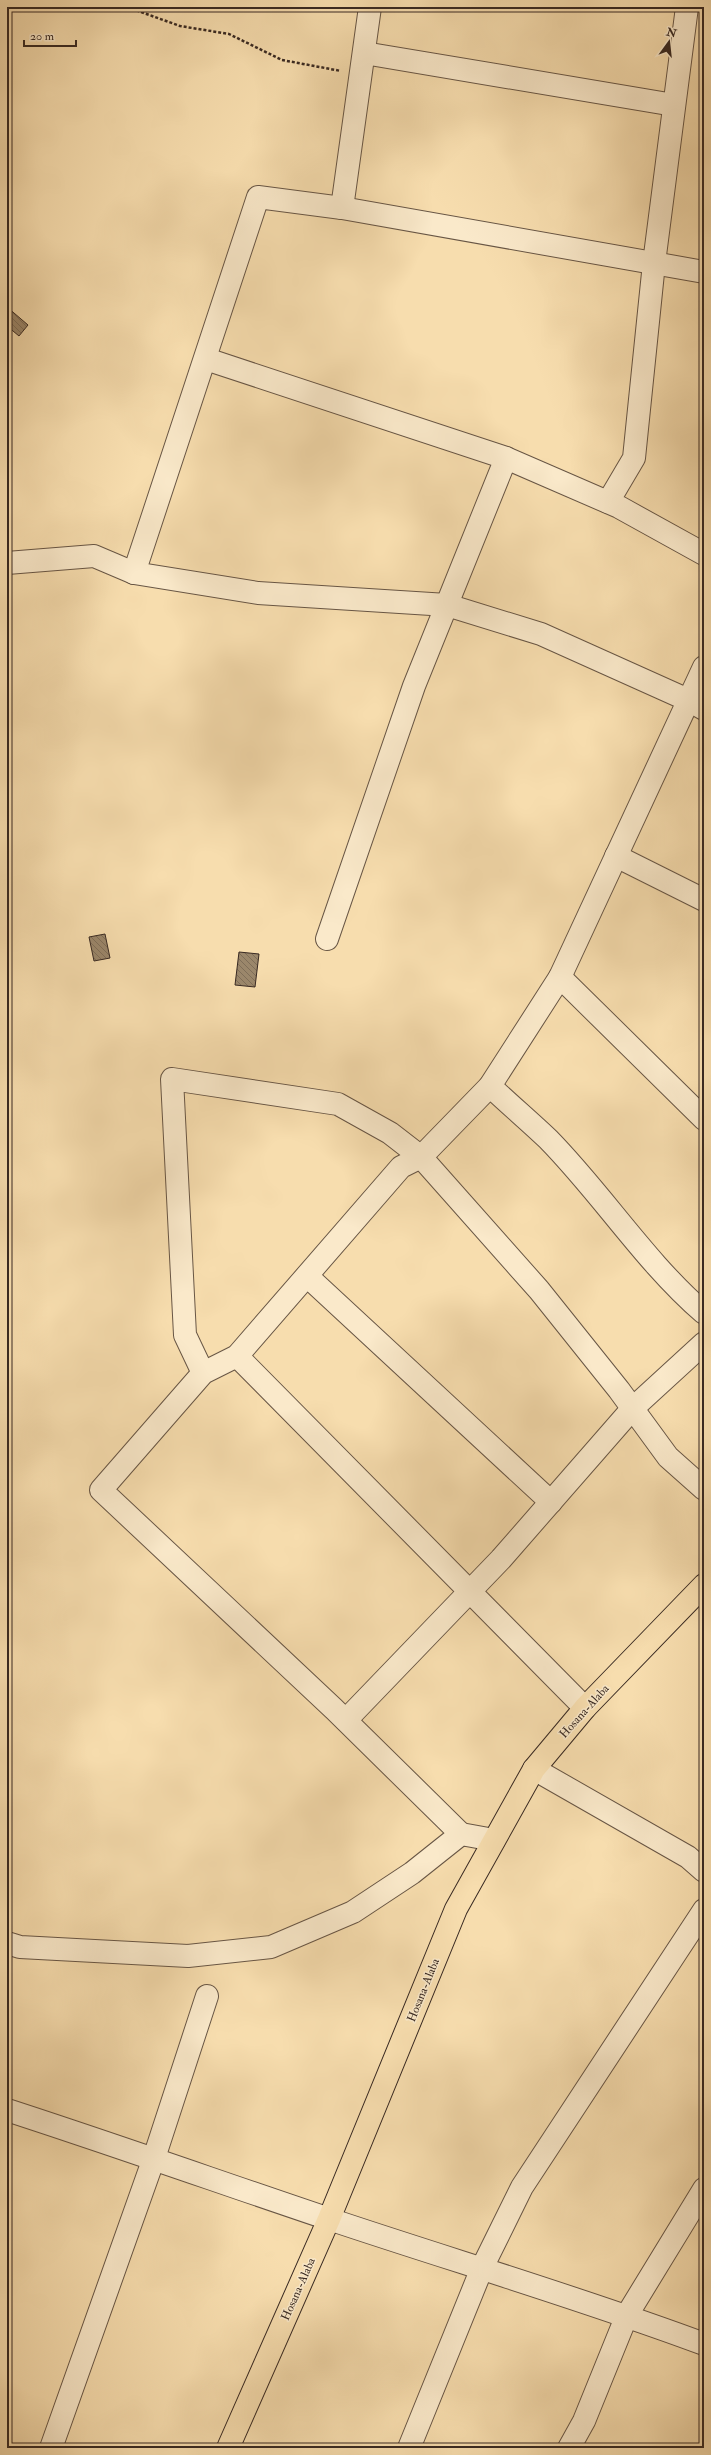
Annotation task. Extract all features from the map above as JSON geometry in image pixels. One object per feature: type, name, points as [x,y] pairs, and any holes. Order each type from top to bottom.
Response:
[{"type":"main road","name":"Hosana-Alaba","points":[[228,2448],[329,2219],[456,1909],[494,1840],[534,1769],[585,1708],[704,1585]]},
{"type":"street","points":[[342,208],[370,7]]},
{"type":"street","points":[[608,502],[634,458],[654,263],[687,7]]},
{"type":"street","points":[[364,53],[674,105]]},
{"type":"street","points":[[134,573],[206,359],[258,197],[342,208],[704,272]]},
{"type":"street","points":[[206,359],[506,458],[608,502],[704,554]]},
{"type":"street","points":[[327,939],[414,686],[506,458]]},
{"type":"street","points":[[7,563],[94,556],[134,573],[258,593],[447,605],[541,634],[696,704]]},
{"type":"street","points":[[494,1840],[461,1834],[346,1720],[102,1490],[202,1373],[238,1356],[401,1168],[421,1157],[490,1086],[560,977],[616,856],[696,704],[704,667]]},
{"type":"street","points":[[616,856],[704,900]]},
{"type":"street","points":[[560,977],[704,1119]]},
{"type":"street","points":[[202,1373],[185,1335],[172,1080],[338,1104],[390,1133],[421,1157],[540,1290],[668,1457],[704,1489]]},
{"type":"street","points":[[490,1086],[548,1140],[686,1298],[704,1313]]},
{"type":"street","points":[[307,1276],[550,1502]]},
{"type":"street","points":[[346,1720],[470,1591],[632,1409],[704,1343]]},
{"type":"street","points":[[238,1356],[585,1708]]},
{"type":"street","points":[[534,1769],[688,1857],[704,1871]]},
{"type":"street","points":[[7,1943],[20,1947],[188,1956],[271,1947],[354,1912],[412,1873],[461,1834]]},
{"type":"street","points":[[409,2448],[482,2268],[522,2187],[704,1910]]},
{"type":"street","points":[[51,2448],[154,2158],[207,1996]]},
{"type":"street","points":[[9,2117],[154,2158],[329,2219],[627,2315],[704,2344]]},
{"type":"street","points":[[569,2448],[584,2421],[627,2315],[704,2189]]},
{"type":"path","points":[[127,7],[180,26],[229,34],[282,60],[361,76]]},
{"type":"building","points":[[7,307],[28,325],[19,336],[7,326]]},
{"type":"building","points":[[105,934],[110,958],[94,961],[89,937]]},
{"type":"building","points":[[239,952],[259,954],[255,987],[235,985]]}]
